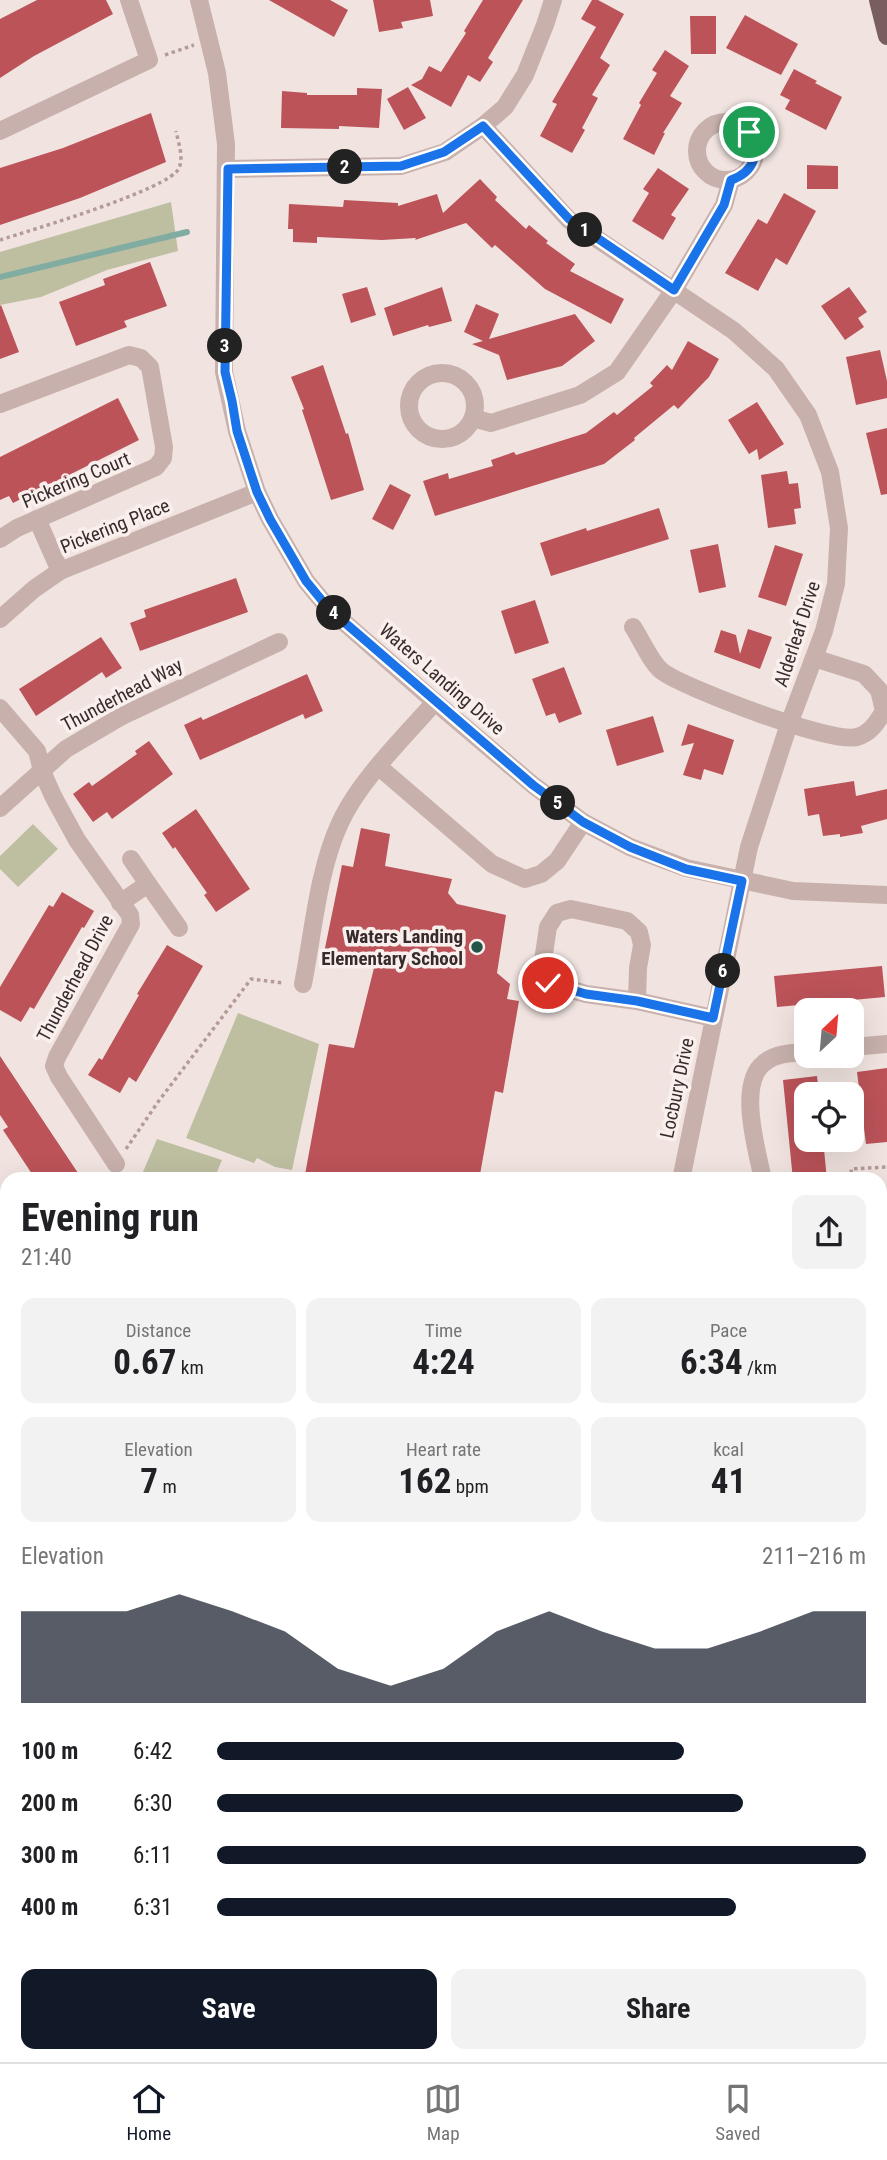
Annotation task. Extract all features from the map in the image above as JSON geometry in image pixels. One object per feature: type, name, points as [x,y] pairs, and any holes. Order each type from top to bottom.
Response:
[{"type":"main road","points":[[878,0],[887,36]]},
{"type":"street","points":[[0,131],[149,60],[129,0]]},
{"type":"street","name":"Waters Landing Drive","points":[[199,0],[217,73],[228,169],[225,372],[237,431],[257,492],[306,581],[329,609],[435,702],[533,785],[583,822],[630,847],[686,869],[793,891],[887,895]]},
{"type":"street","points":[[228,169],[401,166],[444,152],[483,126],[505,107],[525,75],[553,0]]},
{"type":"street","name":"Alderleaf Drive","points":[[483,126],[569,219],[734,331],[776,369],[808,415],[830,472],[839,528],[836,584],[824,631],[789,724],[748,847],[742,881]]},
{"type":"street","points":[[473,418],[491,423],[580,396],[617,372],[674,290],[724,205],[731,180]]},
{"type":"street","name":"Pickering Court","points":[[0,404],[129,355],[141,358],[150,367],[164,447],[163,458],[156,467],[142,475],[17,528],[0,539]]},
{"type":"street","name":"Pickering Place","points":[[0,619],[34,589],[60,571],[257,492]]},
{"type":"street","points":[[37,519],[60,571]]},
{"type":"street","points":[[633,627],[660,670],[685,685],[789,724],[830,734],[856,737],[875,727],[884,711],[879,690],[864,674],[814,658]]},
{"type":"street","name":"Thunderhead Way","points":[[0,808],[66,749],[121,716],[279,642]]},
{"type":"street","points":[[303,985],[329,854],[340,823],[379,767],[435,702]]},
{"type":"street","name":"Thunderhead Drive","points":[[0,708],[37,751],[53,796],[77,840],[130,915],[131,924],[54,1066],[116,1164]]},
{"type":"street","points":[[379,767],[492,864],[525,879],[541,874],[557,861],[583,822]]},
{"type":"street","points":[[131,859],[179,928]]},
{"type":"street","name":"Locbury Drive","points":[[683,1172],[742,881]]},
{"type":"street","points":[[120,903],[148,884]]},
{"type":"street","points":[[637,1001],[642,945],[639,932],[627,921],[571,909],[557,913],[548,927],[541,974],[548,983],[586,994],[637,1001],[713,1018]]},
{"type":"street","points":[[864,1046],[887,1044]]},
{"type":"street","points":[[762,1172],[750,1108],[753,1079],[764,1063],[784,1054],[794,1053]]},
{"type":"path","points":[[149,60],[210,40]]},
{"type":"path","points":[[0,240],[112,203],[171,177],[179,169],[181,154],[176,131]]},
{"type":"path","points":[[116,1164],[158,1102],[251,979],[303,985]]},
{"type":"path","points":[[851,1172],[851,1169],[887,1167]]},
{"type":"green space","points":[[171,202],[178,251],[107,270],[41,297],[0,305],[0,252]]},
{"type":"green space","points":[[33,824],[58,849],[18,887],[0,869],[0,856]]},
{"type":"green space","points":[[238,1013],[319,1044],[292,1170],[275,1167],[257,1158],[254,1163],[186,1138]]},
{"type":"green space","points":[[157,1139],[222,1160],[217,1172],[143,1172]]},
{"type":"building","points":[[37,0],[106,0],[113,14],[34,56],[0,78],[0,19]]},
{"type":"building","points":[[269,0],[330,0],[348,10],[334,37]]},
{"type":"building","points":[[373,0],[430,0],[433,16],[401,22],[403,28],[379,32]]},
{"type":"building","points":[[483,0],[523,0],[488,58],[493,62],[480,82],[468,75],[451,107],[411,85],[422,79],[429,66],[441,72]]},
{"type":"building","points":[[592,0],[598,0],[624,14],[600,58],[610,65],[592,95],[598,98],[572,153],[540,136],[557,104],[552,102],[596,27],[581,19]]},
{"type":"building","points":[[745,15],[798,44],[781,75],[726,48]]},
{"type":"building","points":[[690,16],[716,16],[716,54],[691,54]]},
{"type":"building","points":[[665,50],[689,66],[670,96],[682,103],[663,133],[654,155],[623,139],[641,105],[639,103],[657,73],[652,70]]},
{"type":"building","points":[[794,69],[842,97],[826,130],[785,109],[790,100],[780,95]]},
{"type":"building","points":[[408,87],[426,118],[404,130],[387,99]]},
{"type":"building","points":[[357,88],[382,89],[379,128],[281,128],[282,91],[307,95],[357,95]]},
{"type":"building","points":[[151,113],[166,162],[80,198],[0,225],[0,168],[63,148]]},
{"type":"building","points":[[807,165],[838,166],[838,189],[807,189]]},
{"type":"building","points":[[658,168],[689,189],[671,215],[676,218],[663,240],[632,221],[649,193],[643,189]]},
{"type":"building","points":[[480,179],[497,197],[495,200],[526,229],[529,225],[548,241],[546,243],[575,264],[570,271],[624,299],[611,324],[545,289],[495,245],[492,248],[466,223],[415,240],[416,238],[382,240],[317,237],[317,243],[293,242],[293,229],[288,229],[289,204],[343,207],[344,200],[398,203],[398,206],[437,194],[443,213]]},
{"type":"building","points":[[784,193],[816,211],[787,265],[776,258],[758,291],[725,273],[758,219],[767,224]]},
{"type":"building","points":[[150,262],[167,306],[124,321],[127,327],[76,346],[59,302],[105,285],[103,279]]},
{"type":"building","points":[[367,287],[376,315],[351,323],[342,294]]},
{"type":"building","points":[[442,287],[452,321],[393,336],[384,308]]},
{"type":"building","points":[[849,287],[867,312],[858,318],[864,327],[845,340],[821,306]]},
{"type":"building","points":[[476,304],[499,314],[489,339],[575,314],[595,341],[562,366],[507,380],[499,355],[472,344],[483,341],[464,332]]},
{"type":"building","points":[[0,306],[19,352],[0,359]]},
{"type":"building","points":[[688,341],[719,359],[709,377],[678,409],[674,405],[604,464],[435,516],[423,481],[448,473],[449,479],[493,466],[491,460],[514,452],[516,455],[586,433],[614,412],[617,415],[653,386],[650,383],[667,365],[672,370]]},
{"type":"building","points":[[880,350],[887,381],[887,398],[856,405],[846,357]]},
{"type":"building","points":[[323,365],[346,434],[348,433],[364,490],[331,500],[302,410],[304,409],[291,377]]},
{"type":"building","points":[[118,398],[139,440],[13,503],[9,496],[0,500],[0,457]]},
{"type":"building","points":[[757,402],[784,444],[759,460],[757,449],[749,454],[728,420]]},
{"type":"building","points":[[887,428],[887,494],[881,495],[866,433]]},
{"type":"building","points":[[787,471],[789,484],[798,483],[801,508],[794,509],[796,524],[768,528],[761,475]]},
{"type":"building","points":[[390,484],[411,495],[393,530],[372,519]]},
{"type":"building","points":[[659,508],[669,539],[551,576],[540,543]]},
{"type":"building","points":[[718,544],[726,587],[699,593],[690,550]]},
{"type":"building","points":[[775,545],[803,554],[786,606],[758,597]]},
{"type":"building","points":[[236,578],[248,612],[140,651],[130,623],[146,617],[144,610]]},
{"type":"building","points":[[535,600],[549,643],[515,654],[501,611]]},
{"type":"building","points":[[748,629],[772,637],[760,669],[714,652],[721,630],[736,635],[740,654]]},
{"type":"building","points":[[101,637],[122,668],[106,678],[102,672],[36,716],[19,689]]},
{"type":"building","points":[[564,667],[582,714],[559,723],[555,713],[546,716],[532,679]]},
{"type":"building","points":[[307,674],[323,711],[305,719],[303,714],[200,760],[184,725],[201,717],[203,720]]},
{"type":"building","points":[[653,716],[664,752],[617,766],[606,730]]},
{"type":"building","points":[[688,724],[734,740],[723,775],[704,769],[701,780],[683,775],[694,743],[681,746]]},
{"type":"building","points":[[149,741],[173,774],[112,819],[107,812],[93,822],[73,794],[89,782],[92,786],[137,754],[135,751]]},
{"type":"building","points":[[854,781],[856,796],[887,789],[887,819],[861,826],[863,833],[840,837],[840,834],[823,836],[819,814],[808,816],[804,789]]},
{"type":"building","points":[[196,809],[250,889],[216,912],[204,895],[207,893],[162,833]]},
{"type":"building","points":[[361,828],[390,834],[385,866],[452,879],[448,893],[457,904],[506,915],[497,973],[510,984],[507,999],[519,1001],[503,1093],[495,1091],[480,1172],[305,1172],[329,1044],[354,1048],[376,960],[324,953],[342,865],[353,867]]},
{"type":"building","points":[[62,892],[94,911],[34,1009],[30,1007],[21,1022],[0,1010],[0,987],[49,905],[53,907]]},
{"type":"building","points":[[167,945],[203,966],[136,1082],[129,1077],[120,1093],[88,1075],[99,1058],[102,1060]]},
{"type":"building","points":[[882,966],[885,997],[794,998],[794,1005],[777,1007],[774,976]]},
{"type":"building","points":[[0,1056],[77,1172],[31,1172],[3,1130],[8,1127],[0,1115]]},
{"type":"building","points":[[887,1068],[887,1142],[866,1144],[864,1082],[858,1082],[857,1072]]},
{"type":"building","points":[[817,1076],[818,1082],[794,1082],[794,1152],[824,1152],[826,1172],[792,1172],[783,1080]]},
{"type":"waterway","points":[[0,277],[187,232]]},
{"type":"place","name":"Waters Landing Elementary School","points":[[477,947]]},
{"type":"route","points":[[548,983],[586,994],[637,1001],[713,1018],[742,881],[686,869],[630,847],[583,822],[533,785],[435,702],[329,609],[306,581],[257,492],[237,431],[225,372],[228,169],[401,166],[444,152],[483,126],[569,219],[674,290],[724,205],[731,180],[741,177],[754,161],[756,151],[749,132]]}]
